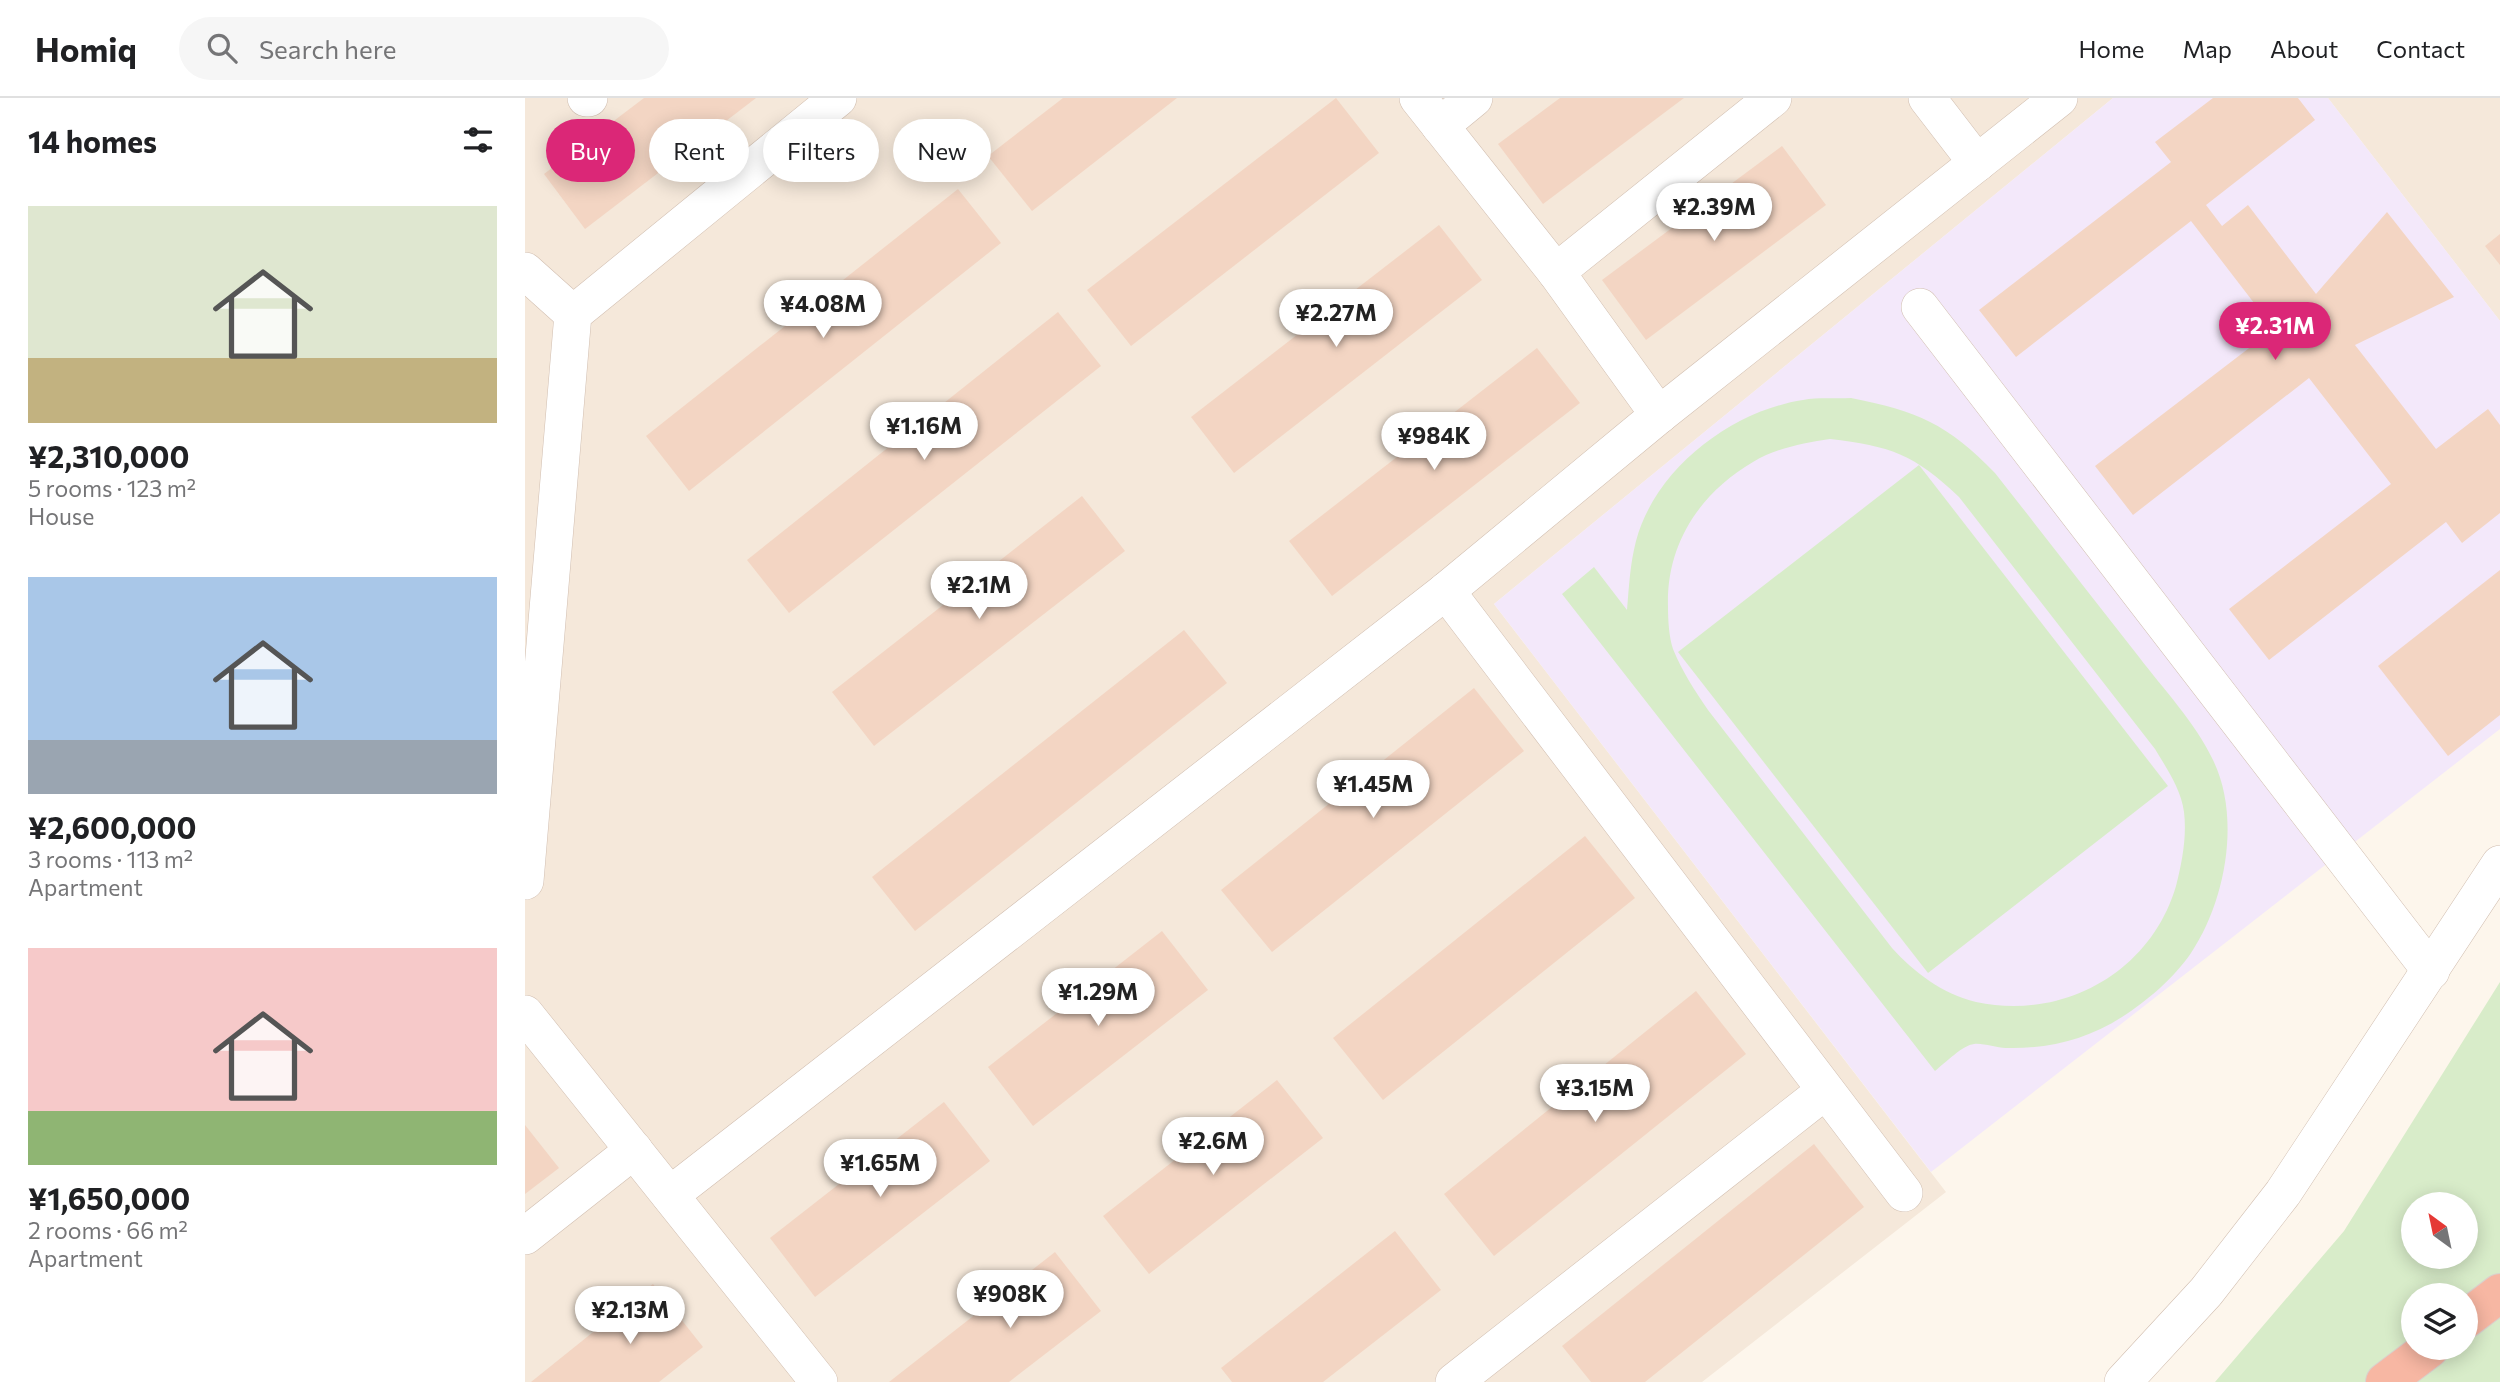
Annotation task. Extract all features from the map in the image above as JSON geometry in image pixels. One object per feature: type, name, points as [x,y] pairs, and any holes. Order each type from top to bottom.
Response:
[{"type":"highway","points":[[2478,1310],[2500,1293]]},
{"type":"highway","points":[[2385,1382],[2414,1360]]},
{"type":"street","points":[[525,881],[573,314],[838,98]]},
{"type":"street","points":[[1474,98],[1429,112],[1556,272],[1660,415]]},
{"type":"street","points":[[1556,272],[1773,98]]},
{"type":"street","points":[[1927,98],[1977,163]]},
{"type":"street","points":[[670,1195],[1446,591],[1660,415],[2059,98]]},
{"type":"street","points":[[525,271],[573,314]]},
{"type":"street","points":[[1920,307],[2431,971]]},
{"type":"street","points":[[1446,591],[1904,1193]]},
{"type":"street","points":[[2123,1382],[2206,1293],[2247,1242],[2335,1118],[2500,864]]},
{"type":"street","points":[[530,1030],[634,1150],[819,1382]]},
{"type":"street","points":[[1454,1382],[1825,1091]]},
{"type":"street","points":[[525,1236],[634,1150]]},
{"type":"shaded area","points":[[525,98],[2113,98],[1494,604],[1946,1192],[1702,1382],[525,1382]]},
{"type":"shaded area","points":[[2113,98],[2328,98],[2500,321],[2500,729],[1931,1172],[1494,604]]},
{"type":"shaded area","points":[[2328,98],[2500,98],[2500,321]]},
{"type":"green space","points":[[1851,398],[1895,408],[1930,422],[1962,442],[1995,473],[2188,719],[2206,746],[2222,783],[2228,832],[2226,858],[2221,884],[2203,932],[2191,953],[2168,980],[2131,1011],[2095,1032],[2066,1042],[2037,1047],[2002,1048],[1974,1044],[1959,1051],[1935,1071],[1562,594],[1594,567],[1627,610],[1636,541],[1660,490],[1678,468],[1724,430],[1776,406],[1803,400]],"holes":[[[1830,439],[1869,445],[1900,454],[1928,471],[1959,497],[2155,749],[2180,795],[2185,821],[2183,849],[2176,886],[2164,916],[2146,943],[2125,966],[2099,983],[2071,996],[2040,1004],[2009,1006],[1976,1002],[1940,988],[1910,965],[1892,948],[1708,710],[1673,649],[1668,607],[1673,562],[1690,522],[1702,505],[1717,489],[1753,462],[1800,444]]]},
{"type":"green space","points":[[1919,465],[2168,786],[1928,973],[1678,652]]},
{"type":"green space","points":[[2500,982],[2500,1382],[2215,1382],[2344,1231]]},
{"type":"building","points":[[644,98],[756,98],[729,119],[649,119],[649,180],[585,229],[550,182],[635,182],[635,119],[616,119]]},
{"type":"building","points":[[1063,98],[1177,98],[1032,211],[991,160],[991,154]]},
{"type":"building","points":[[1336,98],[1379,153],[1131,346],[1087,290]]},
{"type":"building","points":[[1560,98],[1684,98],[1543,204],[1498,144]]},
{"type":"building","points":[[2213,98],[2298,98],[2315,120],[2206,205],[2222,226],[2248,205],[2316,294],[2387,212],[2454,297],[2355,345],[2436,449],[2488,409],[2500,425],[2500,513],[2462,543],[2446,522],[2269,660],[2229,609],[2391,484],[2309,378],[2133,515],[2095,466],[2274,329],[2191,221],[2016,357],[1979,310],[2171,162],[2155,142]]},
{"type":"building","points":[[1782,146],[1826,205],[1646,340],[1602,280]]},
{"type":"building","points":[[958,189],[1001,243],[689,491],[646,436]]},
{"type":"building","points":[[1439,225],[1482,280],[1234,473],[1191,417]]},
{"type":"building","points":[[2500,234],[2500,265],[2485,246]]},
{"type":"building","points":[[1058,312],[1101,366],[789,613],[747,560]]},
{"type":"building","points":[[1537,348],[1580,403],[1332,596],[1289,541]]},
{"type":"building","points":[[1082,496],[1125,551],[874,746],[832,692]]},
{"type":"building","points":[[2500,570],[2500,715],[2448,756],[2378,666]]},
{"type":"building","points":[[1184,630],[1227,683],[915,931],[872,877]]},
{"type":"building","points":[[1474,688],[1524,751],[1272,952],[1221,890]]},
{"type":"building","points":[[1585,836],[1635,898],[1383,1100],[1333,1038]]},
{"type":"building","points":[[1162,931],[1208,990],[1033,1126],[988,1067]]},
{"type":"building","points":[[1696,991],[1746,1054],[1494,1256],[1444,1194]]},
{"type":"building","points":[[1277,1080],[1323,1138],[1149,1274],[1103,1216]]},
{"type":"building","points":[[944,1102],[990,1161],[815,1297],[770,1238]]},
{"type":"building","points":[[525,1125],[559,1168],[525,1194]]},
{"type":"building","points":[[1814,1144],[1864,1207],[1645,1382],[1591,1382],[1562,1346]]},
{"type":"building","points":[[1395,1231],[1441,1290],[1323,1382],[1232,1382],[1221,1368]]},
{"type":"building","points":[[1055,1252],[1101,1311],[1009,1382],[889,1382]]},
{"type":"building","points":[[653,1284],[703,1347],[659,1382],[531,1382]]}]
